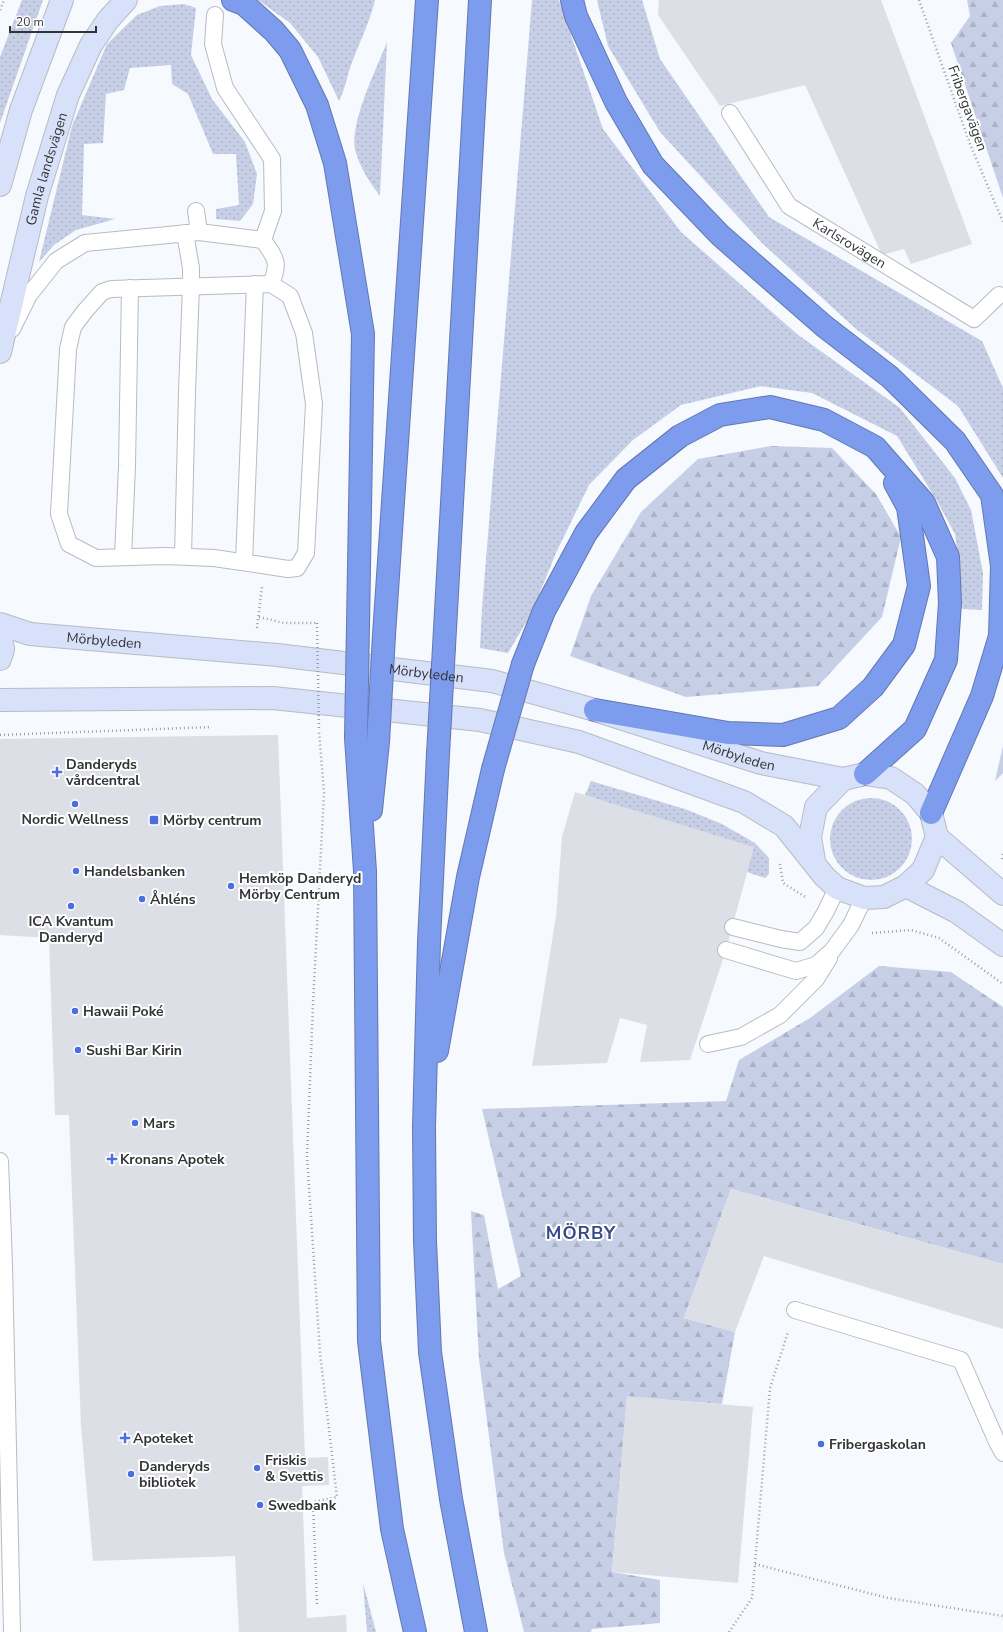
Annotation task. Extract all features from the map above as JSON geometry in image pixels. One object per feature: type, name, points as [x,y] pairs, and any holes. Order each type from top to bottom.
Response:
[{"type":"highway","points":[[233,0],[244,4],[274,31],[290,50],[317,105],[335,163],[363,334],[356,738],[365,871],[370,1341],[392,1529],[415,1632]]},
{"type":"highway","points":[[365,871],[378,742],[427,0]]},
{"type":"highway","points":[[476,1632],[451,1499],[430,1352],[425,1241],[424,1127],[429,942],[438,754],[480,0]]},
{"type":"highway","points":[[572,0],[576,16],[616,102],[653,165],[720,235],[824,326],[890,377],[955,441],[992,495],[1002,566],[1000,636],[982,696],[931,813]]},
{"type":"highway","points":[[424,1127],[468,877],[494,769],[523,664],[544,611],[586,533],[626,478],[680,436],[720,415],[770,407],[824,420],[875,447],[924,503],[948,557],[950,603],[946,660],[914,730],[865,774]]},
{"type":"highway","points":[[594,710],[728,733],[783,736],[839,718],[873,687],[904,645],[919,586],[908,507],[875,447]]},
{"type":"street","points":[[0,185],[21,110],[62,0]]},
{"type":"street","name":"Gamla landsvägen","points":[[0,352],[37,196],[68,95],[91,45],[108,20],[126,0]]},
{"type":"street","name":"Mörbyleden","points":[[0,624],[30,634],[277,655],[492,681],[594,710],[761,764],[842,779]]},
{"type":"street","points":[[0,632],[3,649],[0,659]]},
{"type":"street","points":[[0,700],[273,698],[480,720],[579,742],[744,802],[784,826],[814,861],[824,876],[837,888],[864,898],[884,897],[906,886],[923,870],[937,837]]},
{"type":"street","points":[[814,861],[810,837],[816,807],[842,779],[865,774],[892,778],[915,794],[931,813],[937,837],[1003,894]]},
{"type":"street","points":[[906,886],[958,912],[1003,945]]},
{"type":"lane","points":[[215,15],[213,44],[225,88],[272,159],[273,211],[263,240]]},
{"type":"lane","name":"Karlsrovägen","points":[[730,113],[789,206],[974,318],[1000,295]]},
{"type":"lane","points":[[183,556],[192,233],[196,211]]},
{"type":"lane","points":[[0,352],[29,295],[56,261],[84,243],[192,233],[263,240],[276,258],[276,272],[271,284]]},
{"type":"lane","points":[[244,562],[255,284]]},
{"type":"lane","points":[[271,284],[290,296],[302,327],[314,404],[306,553],[297,568],[288,569],[214,558],[183,556],[96,558],[69,544],[59,514],[68,349],[73,327],[102,292],[111,289],[191,286],[271,284]]},
{"type":"lane","points":[[123,557],[127,466],[130,288]]},
{"type":"lane","points":[[733,927],[781,940],[800,942],[816,928],[837,888]]},
{"type":"lane","points":[[708,1044],[741,1037],[780,1016],[816,979],[832,951],[850,925],[864,898]]},
{"type":"lane","points":[[726,950],[796,971],[816,965],[832,951]]},
{"type":"lane","points":[[0,1161],[12,1632]]},
{"type":"lane","points":[[795,1310],[961,1360],[996,1442],[1003,1453]]},
{"type":"path","points":[[0,10],[4,0]]},
{"type":"path","name":"Fribergavägen","points":[[919,0],[970,144],[1003,222]]},
{"type":"path","points":[[259,617],[284,623],[317,623],[319,731],[324,793],[307,1156],[320,1353],[337,1497],[313,1502],[317,1604]]},
{"type":"path","points":[[316,722],[324,723]]},
{"type":"path","points":[[0,735],[214,726]]},
{"type":"path","points":[[779,861],[783,883],[826,911]]},
{"type":"path","points":[[850,925],[866,934],[911,930],[940,938],[1003,984]]},
{"type":"path","points":[[729,1632],[752,1598],[770,1388],[795,1310]]},
{"type":"path","points":[[755,1564],[888,1598],[1003,1616]]},
{"type":"green space","points":[[22,0],[43,0],[0,123],[0,57]]},
{"type":"green space","points":[[258,0],[375,0],[370,18],[352,62],[344,90],[339,101],[318,57],[290,23]]},
{"type":"green space","points":[[532,0],[559,0],[603,129],[681,232],[797,334],[900,408],[955,478],[971,510],[983,573],[982,610],[962,609],[960,572],[955,534],[937,501],[897,436],[812,393],[761,386],[681,405],[633,440],[589,485],[556,553],[531,614],[508,653],[480,648],[482,608]]},
{"type":"green space","points":[[597,0],[642,0],[660,59],[769,217],[982,341],[1003,388],[1003,478],[958,406],[856,329],[762,243],[660,132],[608,46]]},
{"type":"green space","points":[[967,0],[1003,0],[1003,198],[951,43],[970,16]]},
{"type":"green space","points":[[184,4],[196,8],[191,55],[212,99],[245,142],[257,174],[253,204],[240,221],[216,219],[216,209],[239,205],[236,154],[213,154],[188,94],[172,84],[171,65],[130,68],[124,90],[106,94],[103,143],[84,144],[82,215],[115,219],[76,230],[54,245],[39,262],[72,126],[107,44],[137,15],[160,6]]},
{"type":"green space","points":[[387,42],[380,196],[360,165],[354,142],[359,113]]},
{"type":"green space","points":[[771,446],[832,448],[876,494],[901,537],[882,617],[818,686],[686,697],[570,656],[591,596],[641,512],[698,459]]},
{"type":"green space","points":[[1003,746],[1003,773],[995,781]]},
{"type":"green space","points":[[591,781],[685,809],[722,824],[755,843],[769,858],[769,874],[765,878],[747,872],[692,833],[585,795]]},
{"type":"green space","points":[[863,798],[879,798],[894,805],[905,816],[912,831],[912,847],[909,855],[900,868],[887,877],[879,880],[863,880],[848,873],[837,862],[830,847],[830,831],[837,816],[848,805]]},
{"type":"green space","points":[[879,966],[951,972],[1003,1007],[1003,1264],[731,1189],[684,1318],[735,1332],[722,1404],[627,1397],[612,1572],[660,1580],[660,1623],[592,1629],[591,1632],[524,1632],[504,1553],[479,1359],[471,1211],[484,1215],[498,1289],[521,1276],[482,1109],[726,1101],[739,1060],[810,1018]]},
{"type":"green space","points":[[363,1583],[376,1632],[367,1632]]},
{"type":"building","points":[[659,0],[881,0],[972,244],[911,264],[904,249],[882,255],[805,85],[720,106],[658,15]]},
{"type":"building","name":"Mörby centrum","points":[[278,735],[305,1458],[328,1457],[329,1485],[302,1486],[307,1618],[346,1615],[347,1632],[239,1632],[235,1556],[93,1561],[81,1426],[69,1115],[55,1115],[49,938],[0,935],[0,739]]},
{"type":"building","points":[[575,792],[754,847],[726,950],[690,1060],[640,1062],[647,1025],[620,1018],[607,1063],[532,1066],[556,916],[562,837]]},
{"type":"building","points":[[731,1189],[1003,1264],[1003,1329],[764,1256],[735,1332],[684,1318]]},
{"type":"building","points":[[627,1396],[753,1407],[738,1583],[612,1572]]},
{"type":"place","name":"Danderyds vårdcentral","points":[[57,772]]},
{"type":"place","name":"Nordic Wellness","points":[[75,804]]},
{"type":"place","name":"Mörby centrum","points":[[154,820]]},
{"type":"place","name":"Handelsbanken","points":[[76,871]]},
{"type":"place","name":"Hemköp Danderyd Mörby Centrum","points":[[231,886]]},
{"type":"place","name":"Åhléns","points":[[142,899]]},
{"type":"place","name":"ICA Kvantum Danderyd","points":[[71,906]]},
{"type":"place","name":"Hawaii Poké","points":[[75,1011]]},
{"type":"place","name":"Sushi Bar Kirin","points":[[78,1050]]},
{"type":"place","name":"Mars","points":[[135,1123]]},
{"type":"place","name":"Kronans Apotek","points":[[112,1159]]},
{"type":"place","name":"Apoteket","points":[[125,1438]]},
{"type":"place","name":"Fribergaskolan","points":[[821,1444]]},
{"type":"place","name":"Friskis & Svettis","points":[[257,1468]]},
{"type":"place","name":"Danderyds bibliotek","points":[[131,1474]]},
{"type":"place","name":"Swedbank","points":[[260,1505]]},
{"type":"district","name":"MÖRBY","points":[[581,1233]]}]
